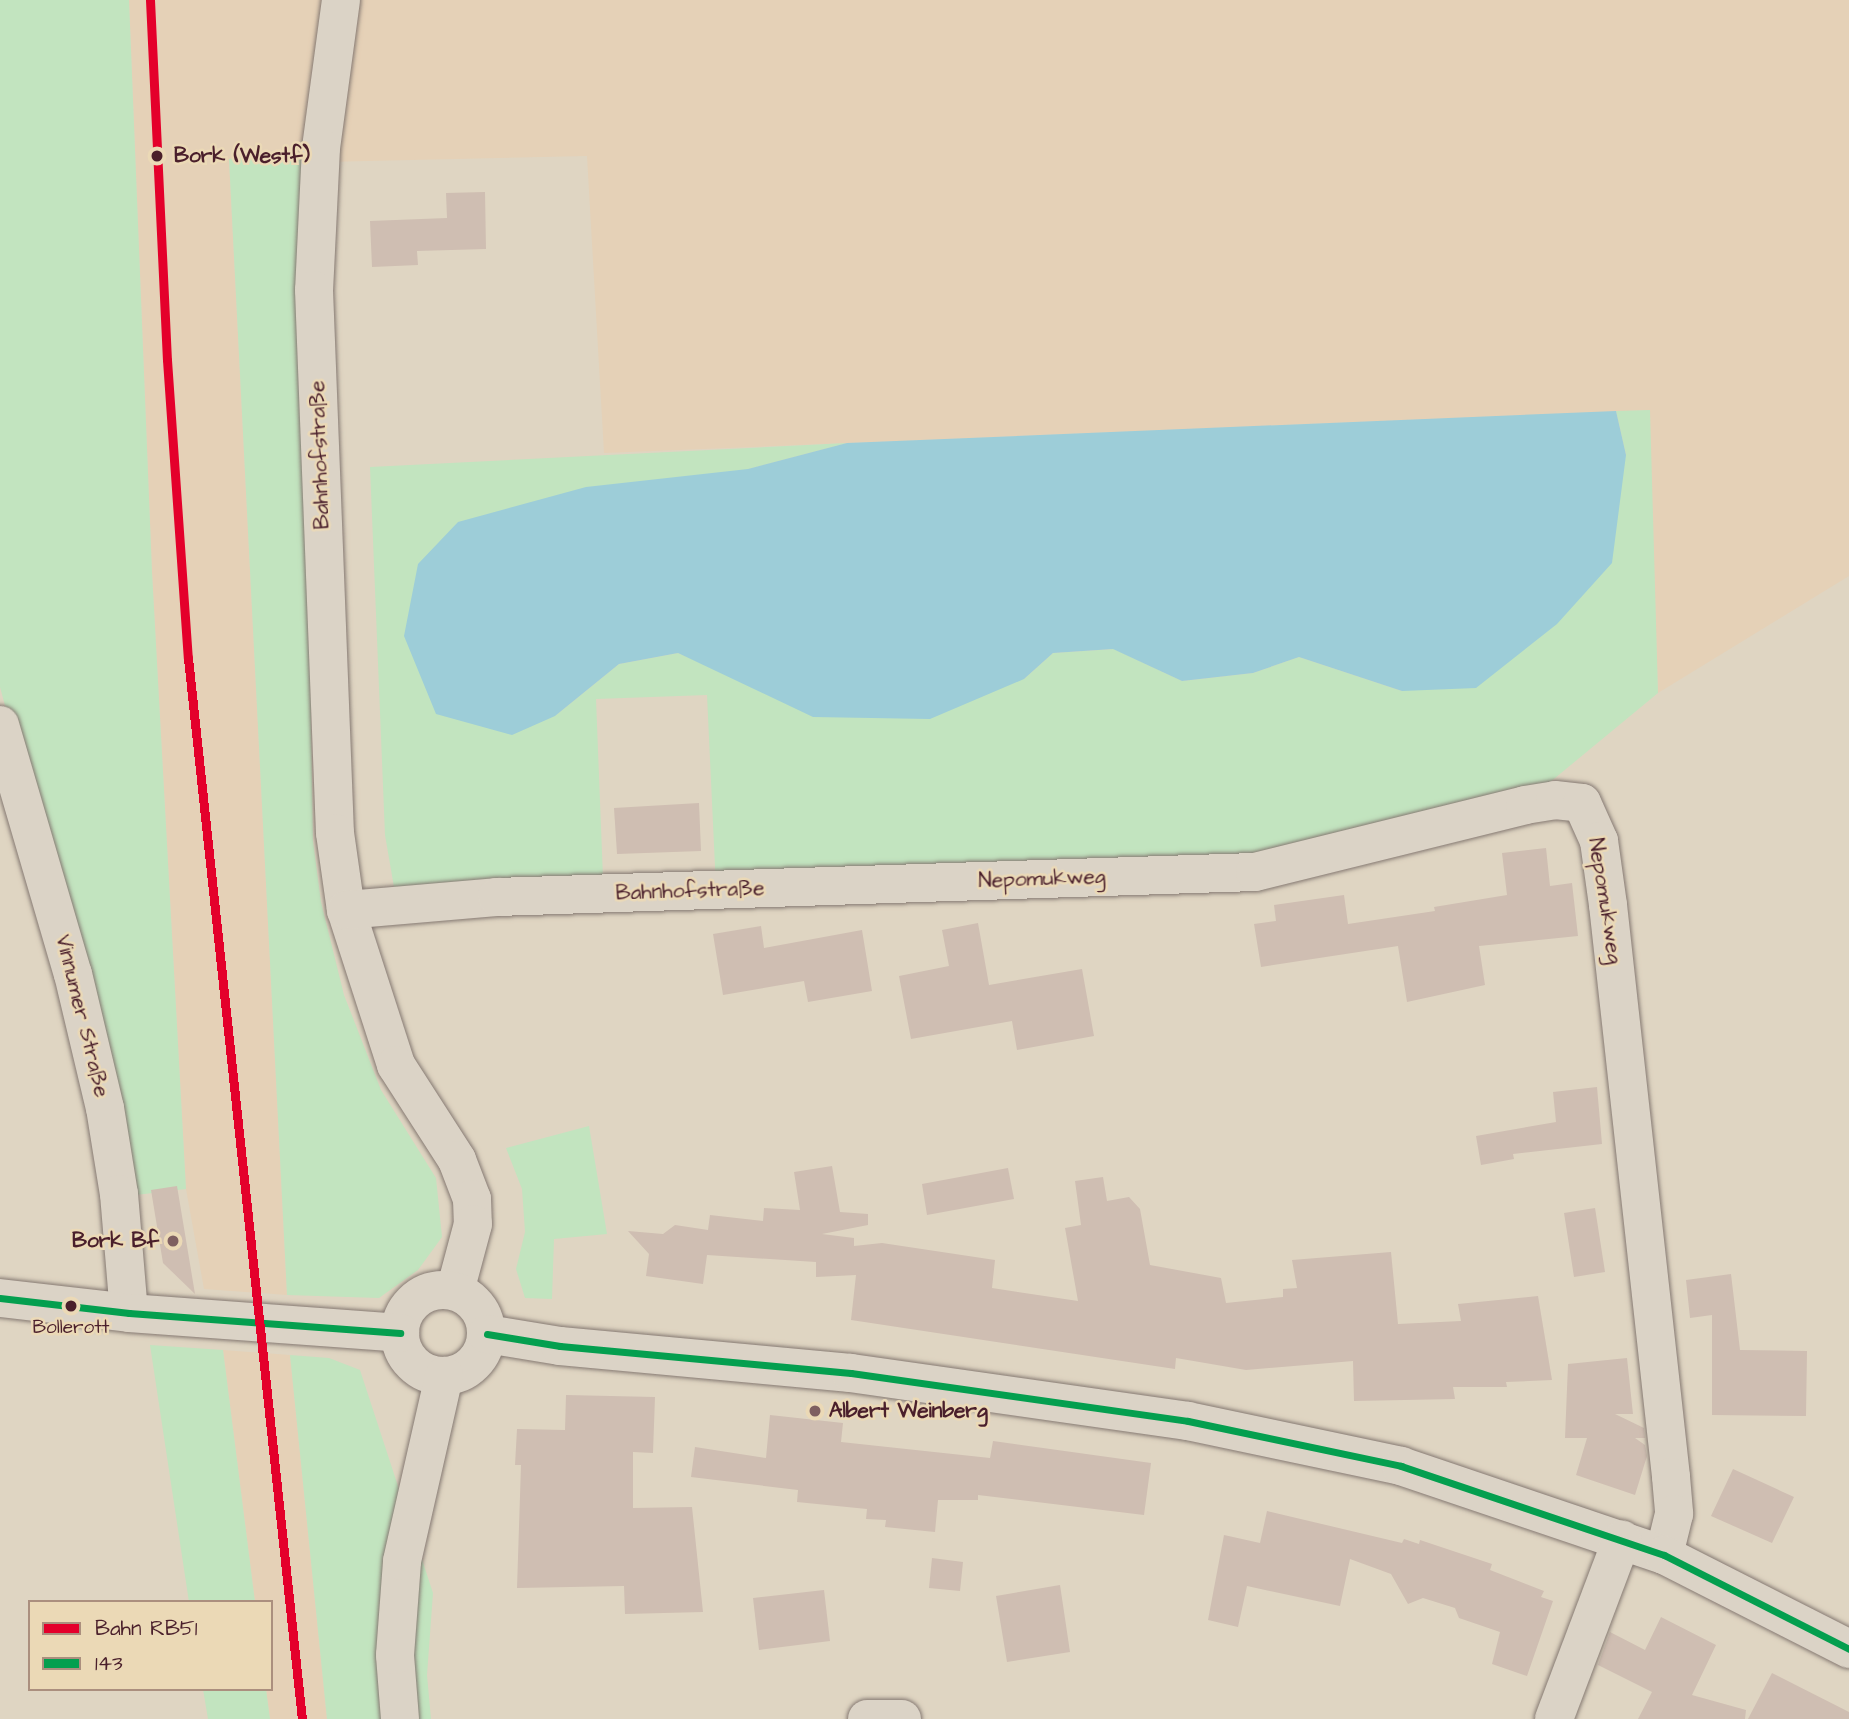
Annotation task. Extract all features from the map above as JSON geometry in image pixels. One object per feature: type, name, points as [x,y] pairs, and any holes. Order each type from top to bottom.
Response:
[{"type":"street","name":"Bahnhofstraße","points":[[341,0],[321,148],[314,290],[335,833],[346,910],[396,1065],[457,1160],[472,1199],[473,1224],[455,1291]]},
{"type":"street","name":"Vinnumer Straße","points":[[0,725],[73,974],[105,1108],[140,1313]]},
{"type":"street","name":"Nepomukweg","points":[[866,885],[1255,872],[1525,804],[1555,800],[1582,803],[1600,841],[1671,1477],[1674,1514],[1664,1555]]},
{"type":"street","name":"Bahnhofstraße","points":[[346,910],[497,897],[866,885]]},
{"type":"street","points":[[435,1290],[455,1291],[472,1300],[483,1315],[487,1334],[474,1364],[444,1377],[427,1373],[413,1364],[400,1333],[404,1314],[417,1298],[435,1290]]},
{"type":"street","points":[[0,1298],[140,1313],[400,1333]]},
{"type":"street","points":[[487,1334],[560,1346],[851,1373],[1188,1421],[1401,1466],[1664,1555],[1849,1649]]},
{"type":"street","points":[[400,1719],[395,1655],[402,1561],[444,1377]]},
{"type":"street","points":[[1554,1719],[1622,1539]]},
{"type":"street","points":[[867,1719],[902,1719]]},
{"type":"shaded area","points":[[129,0],[336,0],[318,153],[229,159],[287,1295],[204,1289],[186,1189],[152,572]]},
{"type":"shaded area","points":[[347,0],[1849,0],[1849,576],[1658,693],[1649,410],[604,453],[587,156],[324,162]]},
{"type":"shaded area","points":[[223,1350],[290,1355],[327,1719],[270,1719],[266,1691],[273,1691],[273,1600],[255,1600]]},
{"type":"green space","points":[[0,0],[129,0],[152,572],[186,1189],[136,1195],[0,687]]},
{"type":"green space","points":[[302,154],[313,841],[321,902],[344,995],[381,1090],[436,1178],[442,1237],[418,1270],[379,1298],[287,1295],[229,159]]},
{"type":"green space","points":[[1650,410],[1658,693],[1549,783],[1211,890],[716,888],[707,695],[596,699],[603,878],[395,893],[385,835],[370,467],[847,443],[749,469],[555,716],[619,664],[678,653],[742,681],[1024,679],[1053,653],[1114,649],[1182,681],[1253,673],[1299,657],[1402,691],[1626,455],[1616,411]]},
{"type":"green space","points":[[589,1126],[607,1234],[554,1239],[552,1299],[525,1298],[516,1269],[525,1232],[522,1189],[506,1148]]},
{"type":"green space","points":[[150,1345],[223,1350],[255,1600],[189,1600]]},
{"type":"green space","points":[[290,1355],[329,1358],[360,1370],[433,1593],[427,1675],[431,1719],[327,1719]]},
{"type":"green space","points":[[203,1691],[266,1691],[270,1719],[208,1719]]},
{"type":"water","points":[[1616,411],[1626,455],[1612,563],[1557,624],[1476,688],[1402,691],[1299,657],[1253,673],[1182,681],[1113,649],[1053,653],[1024,679],[930,719],[813,717],[678,653],[619,664],[555,716],[512,735],[436,714],[404,636],[418,564],[458,522],[586,487],[748,469],[847,443]]},
{"type":"building","points":[[485,192],[486,249],[417,251],[418,265],[372,267],[370,221],[447,218],[446,193]]},
{"type":"building","points":[[699,803],[701,851],[617,854],[614,808]]},
{"type":"building","points":[[1546,848],[1550,886],[1572,883],[1578,936],[1479,946],[1485,985],[1407,1002],[1398,946],[1261,967],[1254,924],[1276,921],[1274,905],[1344,895],[1348,924],[1435,911],[1434,907],[1507,895],[1502,853]]},
{"type":"building","points":[[978,923],[989,985],[1082,969],[1094,1036],[1017,1050],[1012,1021],[911,1039],[899,976],[949,966],[942,930]]},
{"type":"building","points":[[761,926],[764,948],[862,930],[872,991],[808,1002],[804,981],[723,995],[713,934]]},
{"type":"building","points":[[1597,1087],[1602,1144],[1513,1154],[1514,1159],[1481,1165],[1476,1136],[1556,1122],[1553,1092]]},
{"type":"building","points":[[832,1166],[840,1212],[868,1214],[868,1225],[822,1234],[854,1238],[854,1246],[882,1243],[995,1260],[992,1288],[1078,1301],[1065,1228],[1081,1225],[1075,1181],[1103,1177],[1107,1201],[1129,1197],[1140,1209],[1150,1265],[1221,1278],[1226,1303],[1283,1297],[1283,1289],[1297,1288],[1292,1260],[1391,1252],[1398,1324],[1461,1321],[1458,1304],[1538,1296],[1552,1380],[1506,1382],[1507,1387],[1453,1387],[1455,1399],[1354,1401],[1353,1361],[1246,1370],[1176,1358],[1175,1369],[851,1320],[856,1275],[816,1277],[816,1262],[707,1255],[703,1284],[646,1276],[649,1254],[628,1231],[663,1234],[675,1225],[708,1230],[710,1215],[763,1221],[764,1208],[800,1210],[794,1172]]},
{"type":"building","points":[[1008,1168],[1014,1199],[927,1215],[922,1184]]},
{"type":"building","points":[[177,1186],[195,1294],[163,1263],[151,1190]]},
{"type":"building","points":[[1595,1208],[1605,1272],[1574,1277],[1564,1213]]},
{"type":"building","points":[[1731,1274],[1740,1350],[1807,1351],[1806,1416],[1712,1415],[1712,1315],[1690,1318],[1686,1280]]},
{"type":"building","points":[[1627,1358],[1633,1414],[1615,1414],[1644,1428],[1645,1438],[1635,1438],[1645,1445],[1647,1456],[1635,1495],[1576,1475],[1587,1438],[1565,1438],[1568,1364]]},
{"type":"building","points":[[566,1395],[655,1397],[653,1453],[633,1452],[633,1508],[692,1507],[703,1612],[625,1614],[624,1586],[517,1588],[521,1465],[515,1465],[517,1429],[565,1430]]},
{"type":"building","points":[[770,1415],[843,1423],[841,1442],[990,1458],[993,1441],[1151,1463],[1144,1515],[978,1495],[978,1500],[938,1500],[935,1532],[885,1527],[886,1520],[866,1519],[867,1509],[797,1502],[798,1490],[691,1477],[695,1447],[766,1458]]},
{"type":"building","points":[[1733,1469],[1794,1497],[1772,1543],[1711,1516]]},
{"type":"building","points":[[1267,1511],[1402,1543],[1404,1539],[1419,1544],[1420,1540],[1492,1564],[1490,1570],[1544,1591],[1541,1597],[1553,1601],[1527,1676],[1492,1664],[1500,1632],[1459,1618],[1455,1608],[1423,1598],[1408,1604],[1391,1574],[1350,1559],[1340,1606],[1247,1586],[1238,1627],[1208,1620],[1224,1535],[1260,1543]]},
{"type":"building","points":[[932,1558],[963,1562],[960,1591],[929,1588]]},
{"type":"building","points":[[1060,1585],[1070,1652],[1007,1662],[996,1596]]},
{"type":"building","points":[[824,1590],[830,1641],[759,1650],[753,1598]]},
{"type":"building","points":[[1661,1617],[1716,1645],[1692,1695],[1746,1710],[1745,1719],[1638,1719],[1652,1692],[1598,1665],[1610,1632],[1645,1650]]},
{"type":"building","points":[[1772,1673],[1849,1712],[1849,1719],[1748,1719]]},
{"type":"rail line","name":"RB51","points":[[150,0],[167,360],[188,658],[302,1719]]},
{"type":"transit line","name":"143","points":[[0,1298],[129,1313],[400,1333]]},
{"type":"transit line","name":"143","points":[[487,1334],[560,1346],[851,1373],[1188,1421],[1401,1466],[1664,1555],[1849,1649]]},
{"type":"place","name":"Bork (Westf)","points":[[157,156]]},
{"type":"place","name":"Bork Bf","points":[[173,1241]]},
{"type":"place","name":"Bollerott","points":[[71,1306]]},
{"type":"place","name":"Albert Weinberg","points":[[815,1411]]}]
